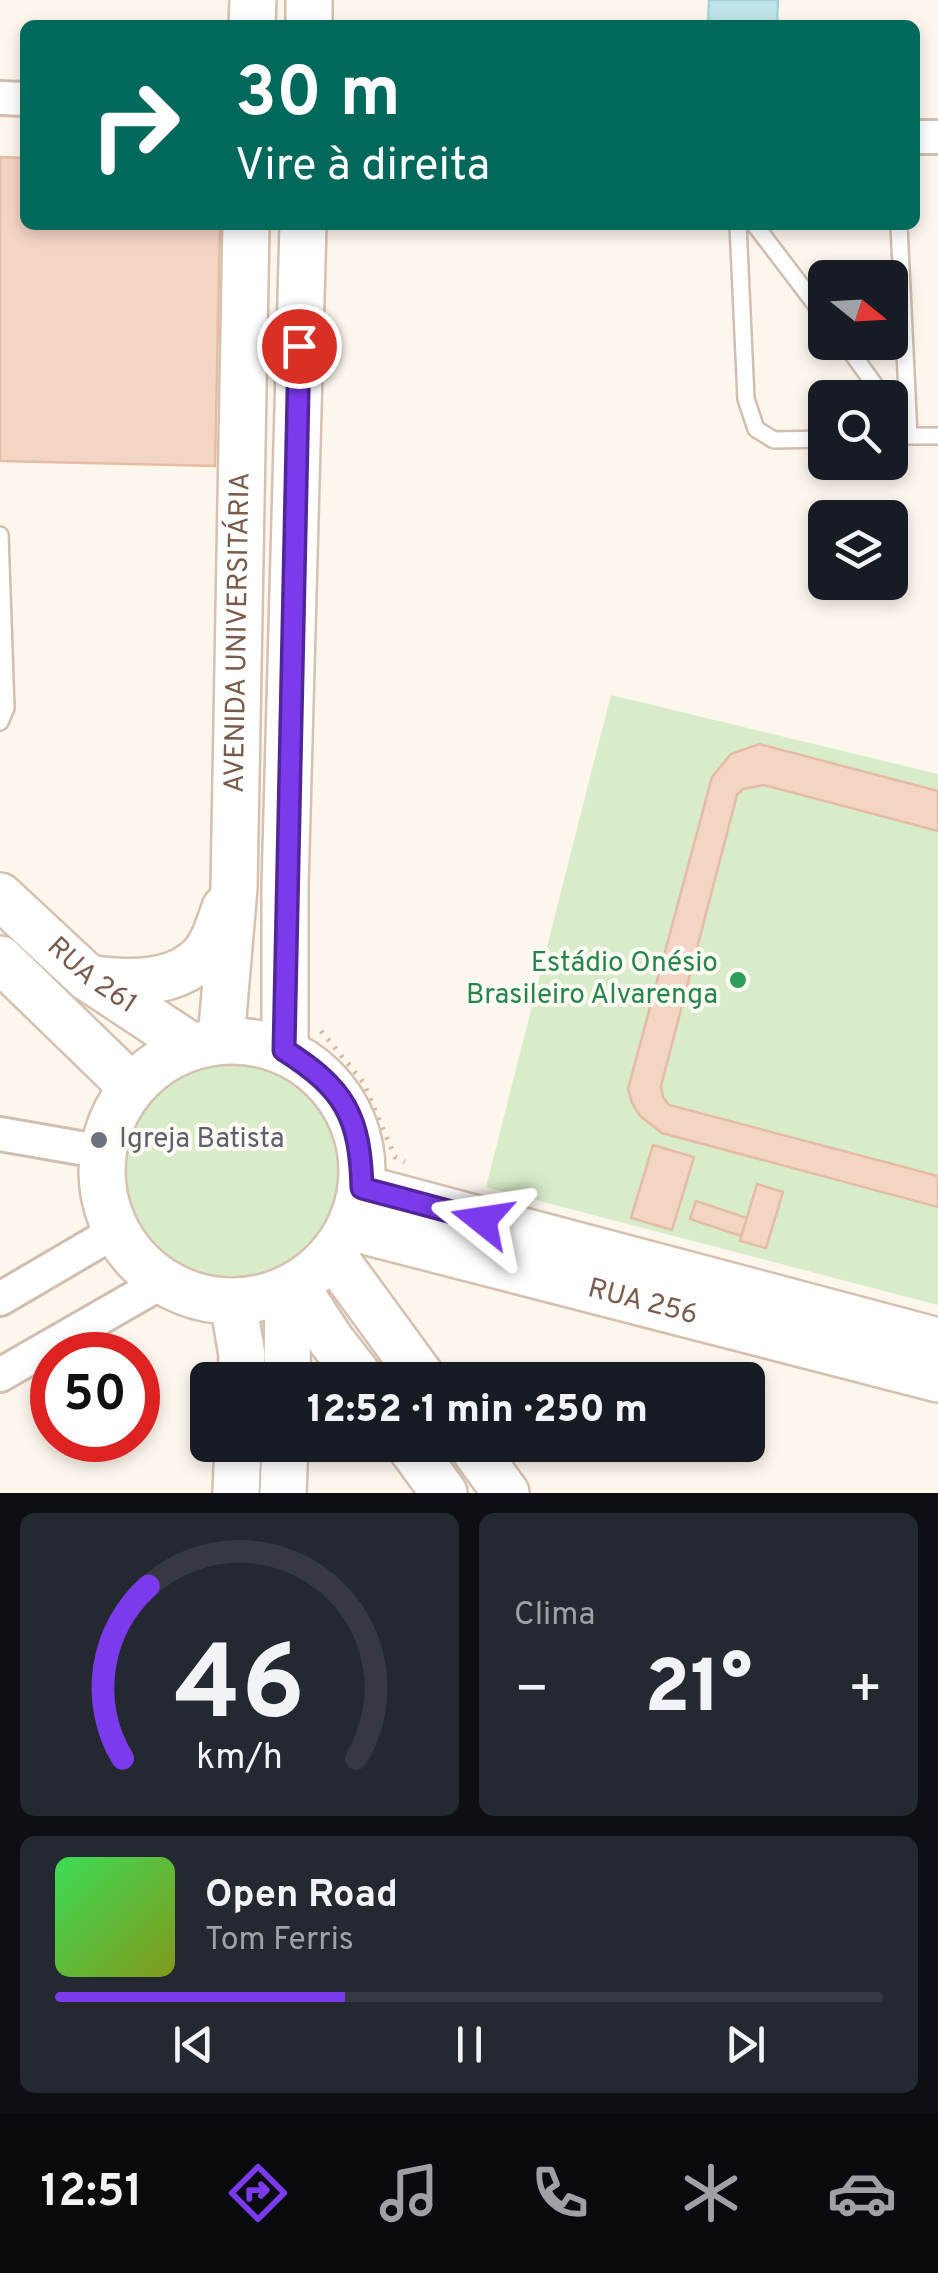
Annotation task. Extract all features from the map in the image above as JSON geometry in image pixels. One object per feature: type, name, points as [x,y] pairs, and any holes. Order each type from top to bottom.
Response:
[{"type":"main road","name":"AVENIDA UNIVERSITÁRIA","points":[[206,1043],[234,888],[246,230]]},
{"type":"main road","name":"AVENIDA UNIVERSITÁRIA","points":[[284,1050],[303,230]]},
{"type":"main road","points":[[88,978],[124,984],[190,968],[208,950],[234,888]]},
{"type":"main road","name":"RUA 261","points":[[0,896],[88,978],[206,1043]]},
{"type":"main road","name":"RUA 261","points":[[0,959],[132,1087]]},
{"type":"main road","points":[[254,1041],[284,1050],[320,1073],[346,1106],[360,1146],[348,1222],[292,1287],[261,1298],[233,1302],[196,1296],[162,1282],[136,1259],[116,1231],[106,1206],[103,1152],[113,1118],[146,1072],[206,1043],[254,1041]]},
{"type":"main road","points":[[348,1222],[415,1362]]},
{"type":"main road","name":"RUA 256","points":[[348,1222],[938,1341]]},
{"type":"main road","name":"RUA 256","points":[[348,1222],[372,1233],[938,1379]]},
{"type":"main road","points":[[292,1287],[337,1362]]},
{"type":"main road","points":[[288,1362],[292,1287]]},
{"type":"main road","points":[[233,1302],[242,1362]]},
{"type":"main road","points":[[236,1493],[237,1462]]},
{"type":"main road","points":[[283,1493],[284,1462]]},
{"type":"main road","points":[[422,1462],[444,1493]]},
{"type":"main road","points":[[483,1462],[506,1493]]},
{"type":"street","points":[[0,1134],[103,1152]]},
{"type":"street","points":[[0,1300],[116,1231]]},
{"type":"street","points":[[0,1375],[162,1282]]},
{"type":"lane","points":[[738,230],[746,399],[756,430],[774,440],[808,439]]},
{"type":"lane","points":[[759,230],[808,295]]},
{"type":"lane","points":[[899,230],[909,436],[938,436]]},
{"type":"lane","points":[[0,535],[6,708],[0,722]]},
{"type":"green space","name":"Estádio Onésio Brasileiro Alvarenga","points":[[611,695],[938,774],[938,1305],[486,1187]]},
{"type":"green space","points":[[234,1059],[277,1067],[314,1092],[339,1129],[347,1172],[339,1215],[314,1252],[277,1277],[234,1285],[191,1277],[154,1252],[129,1215],[121,1172],[129,1129],[154,1092],[191,1067]]},
{"type":"water","points":[[709,0],[778,0],[777,20],[708,20]]},
{"type":"building","points":[[0,157],[20,158],[20,230],[220,230],[215,466],[0,461]]},
{"type":"building","points":[[759,744],[938,791],[938,831],[764,785],[743,789],[737,795],[661,1086],[663,1097],[669,1105],[938,1176],[938,1207],[662,1133],[640,1116],[632,1103],[628,1089],[712,777],[731,754]]},
{"type":"building","points":[[653,1145],[694,1157],[672,1230],[631,1218]]},
{"type":"building","points":[[757,1184],[783,1192],[766,1248],[740,1241]]},
{"type":"building","points":[[696,1201],[747,1218],[741,1236],[690,1219]]},
{"type":"place","name":"Estádio Onésio Brasileiro Alvarenga","points":[[738,980]]},
{"type":"place","name":"Igreja Batista","points":[[99,1140]]},
{"type":"route","points":[[299,346],[284,1050],[320,1073],[346,1106],[360,1146],[362,1188],[482,1220]]}]
